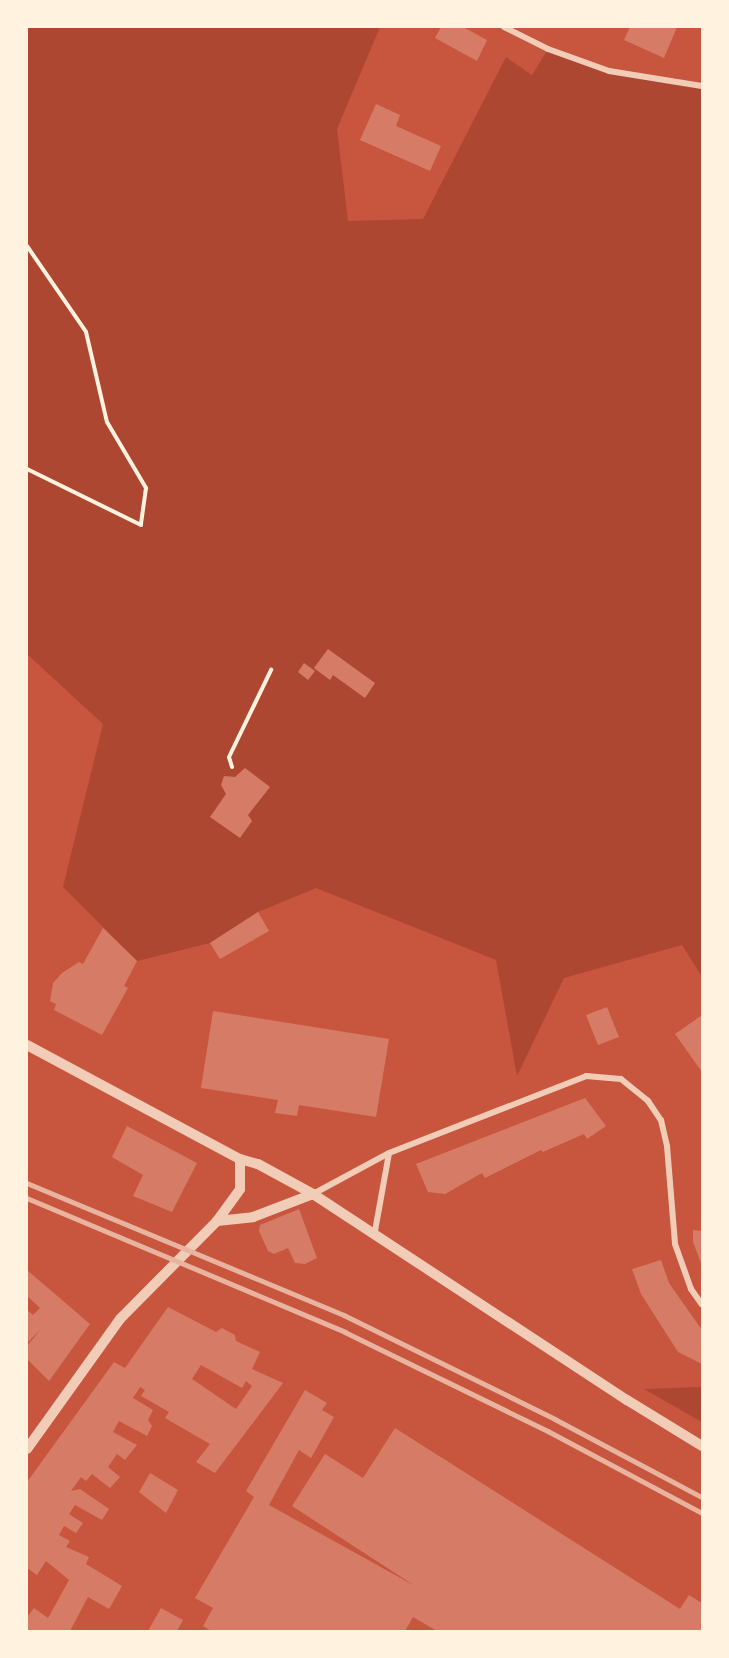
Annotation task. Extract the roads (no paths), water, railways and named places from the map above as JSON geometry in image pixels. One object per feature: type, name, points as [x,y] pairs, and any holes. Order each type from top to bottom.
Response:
[{"type":"street","points":[[504,27],[548,49],[609,71],[702,86]]},
{"type":"street","points":[[27,1045],[240,1159],[258,1164],[314,1194],[375,1231],[627,1400],[702,1446]]},
{"type":"street","points":[[217,1221],[253,1217],[314,1194],[389,1153],[586,1076],[621,1079],[648,1101],[661,1120],[667,1146],[675,1244],[691,1289],[702,1305]]},
{"type":"street","points":[[375,1231],[389,1153]]},
{"type":"street","points":[[27,1449],[120,1319],[217,1221],[240,1190],[240,1159]]},
{"type":"railway","points":[[27,1183],[344,1315],[555,1419],[702,1497]]},
{"type":"railway","points":[[27,1198],[345,1332],[548,1431],[702,1513]]}]
